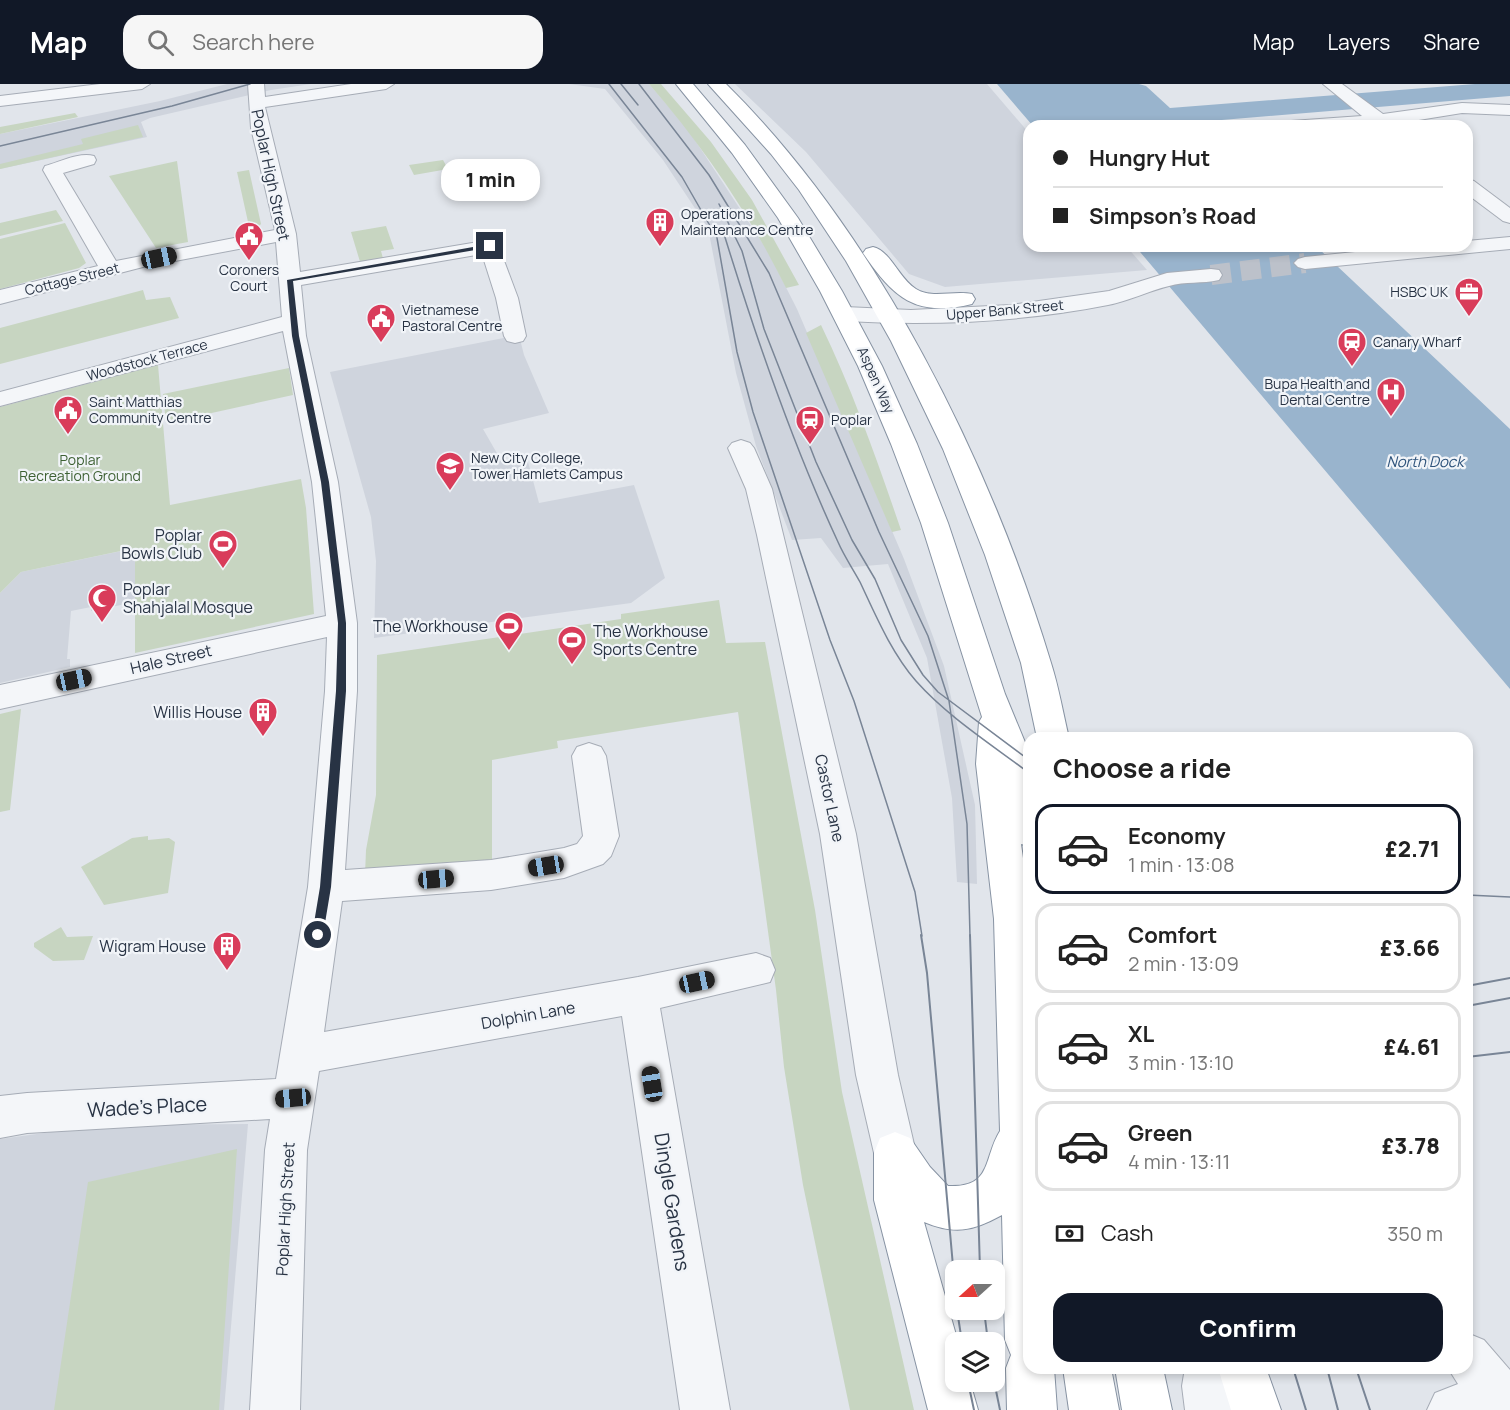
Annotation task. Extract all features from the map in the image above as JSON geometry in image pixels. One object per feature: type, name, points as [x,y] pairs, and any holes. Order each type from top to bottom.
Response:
[{"type":"highway","name":"Aspen Way","points":[[684,84],[725,130],[761,179],[802,239],[845,314],[901,436],[933,521],[960,595],[995,714]]},
{"type":"highway","points":[[716,84],[771,142],[840,233],[890,318],[951,438],[976,496],[1037,665],[1052,732]]},
{"type":"highway","points":[[747,115],[787,144],[808,165],[852,227],[903,291],[910,296],[966,306]]},
{"type":"highway","points":[[1037,665],[1068,732]]},
{"type":"highway","points":[[995,714],[1015,758],[1023,800]]},
{"type":"highway","points":[[995,714],[993,764],[1014,919],[1023,1172]]},
{"type":"highway","points":[[895,1153],[926,1196],[939,1207],[963,1209],[989,1198],[1004,1182],[1021,1116]]},
{"type":"highway","points":[[895,1153],[896,1200],[953,1410]]},
{"type":"highway","points":[[1030,1374],[1032,1410]]},
{"type":"highway","points":[[1089,1374],[1094,1410]]},
{"type":"highway","points":[[1140,1374],[1147,1410]]},
{"type":"highway","points":[[1244,1374],[1256,1410]]},
{"type":"street","points":[[0,101],[17,91],[142,84]]},
{"type":"street","points":[[256,94],[386,84]]},
{"type":"street","points":[[1334,86],[1379,120],[1462,108],[1510,110]]},
{"type":"street","name":"Poplar High Street","points":[[256,94],[286,234],[295,336],[325,482],[342,623],[341,691],[326,887],[286,1150],[275,1410]]},
{"type":"street","points":[[87,160],[57,167],[52,171],[110,269]]},
{"type":"street","points":[[1473,190],[1510,218]]},
{"type":"street","name":"Cottage Street","points":[[0,297],[110,269],[286,234]]},
{"type":"street","points":[[1473,247],[1510,243]]},
{"type":"street","points":[[290,280],[490,246],[507,298],[515,336]]},
{"type":"street","points":[[1305,263],[1419,252]]},
{"type":"street","points":[[1105,278],[1138,276],[1156,279],[1211,275]]},
{"type":"street","name":"Upper Bank Street","points":[[845,314],[890,318],[1021,295],[1110,297],[1146,288],[1156,279]]},
{"type":"street","points":[[921,378],[917,358],[921,340],[966,306]]},
{"type":"street","name":"Woodstock Terrace","points":[[0,399],[294,321]]},
{"type":"street","name":"Castor Lane","points":[[741,448],[759,489],[771,535],[838,834],[877,1075],[895,1153]]},
{"type":"street","name":"Hale Street","points":[[0,697],[342,623]]},
{"type":"street","points":[[326,887],[491,875],[564,863],[590,854],[598,846],[601,836],[589,756]]},
{"type":"street","name":"Dolphin Lane","points":[[300,1055],[638,995],[756,970]]},
{"type":"street","name":"Dingle Gardens","points":[[638,995],[705,1410]]},
{"type":"street","name":"Wade's Place","points":[[0,1117],[27,1113],[293,1098]]},
{"type":"street","points":[[1473,1364],[1510,1407]]},
{"type":"street","points":[[1208,1374],[1206,1386],[1210,1410]]},
{"type":"street","points":[[1452,1410],[1464,1407],[1499,1410]]},
{"type":"shaded area","points":[[227,84],[311,84],[271,90],[150,118],[141,122],[147,137],[0,169],[0,134],[160,101]]},
{"type":"shaded area","points":[[569,84],[649,84],[687,128],[767,250],[797,309],[904,559],[944,666],[975,805],[977,884],[957,882],[952,798],[927,658],[888,564],[843,568],[821,538],[792,540],[756,446],[736,373],[708,228],[663,160],[605,89]]},
{"type":"shaded area","points":[[735,84],[987,84],[1023,126],[1023,252],[1131,252],[1147,270],[945,287],[909,274],[806,152]]},
{"type":"shaded area","name":"New City College, Tower Hamlets Campus","points":[[519,335],[524,355],[549,413],[483,429],[502,462],[527,458],[539,503],[634,485],[665,578],[631,603],[374,638],[376,561],[371,517],[330,372]]},
{"type":"shaded area","points":[[136,548],[136,602],[91,611],[91,607],[71,611],[67,659],[70,659],[70,667],[0,683],[0,593],[21,572]]},
{"type":"shaded area","points":[[248,1124],[224,1410],[0,1410],[0,1139],[103,1125]]},
{"type":"green space","points":[[649,84],[661,84],[711,142],[752,200],[799,285],[786,288],[757,234],[724,182]]},
{"type":"green space","points":[[75,113],[78,117],[0,134],[0,127]]},
{"type":"green space","points":[[138,125],[143,137],[0,169],[0,164],[83,144],[81,139]]},
{"type":"green space","points":[[443,160],[448,169],[414,175],[409,165]]},
{"type":"green space","points":[[177,161],[188,242],[156,248],[109,176]]},
{"type":"green space","points":[[249,170],[261,224],[255,230],[250,231],[237,172]]},
{"type":"green space","points":[[56,210],[63,221],[0,236],[0,223]]},
{"type":"green space","points":[[65,223],[86,263],[79,268],[0,289],[0,239]]},
{"type":"green space","points":[[386,226],[394,249],[381,251],[384,262],[361,265],[351,232]]},
{"type":"green space","points":[[143,290],[146,300],[170,297],[179,318],[0,364],[0,328]]},
{"type":"green space","points":[[821,325],[854,400],[901,530],[892,532],[806,333]]},
{"type":"green space","name":"Poplar Recreation Ground","points":[[158,365],[170,505],[301,479],[306,508],[314,614],[135,653],[135,548],[21,572],[0,593],[0,407]]},
{"type":"green space","points":[[289,368],[293,395],[166,423],[163,394]]},
{"type":"green space","points":[[719,600],[726,643],[765,642],[815,910],[842,1092],[914,1410],[850,1410],[803,1185],[784,1067],[776,990],[738,712],[557,741],[558,748],[492,760],[492,866],[365,875],[366,850],[376,795],[377,655],[621,619],[621,614]]},
{"type":"green space","points":[[21,709],[10,810],[0,812],[0,714]]},
{"type":"green space","points":[[148,836],[148,840],[169,838],[175,842],[168,893],[104,905],[81,867],[132,838]]},
{"type":"green space","points":[[61,927],[67,937],[93,936],[84,960],[53,961],[34,947],[34,943]]},
{"type":"green space","points":[[237,1149],[219,1410],[54,1410],[88,1182]]},
{"type":"water","points":[[997,84],[1139,84],[1146,86],[1170,108],[1475,84],[1510,84],[1510,96],[1222,120],[1028,120]]},
{"type":"water","name":"North Dock","points":[[1140,252],[1322,252],[1510,429],[1510,689]]},
{"type":"tunnel","points":[[1211,275],[1305,263]]},
{"type":"tram line","points":[[0,146],[172,106],[250,84]]},
{"type":"tram line","points":[[609,84],[682,177],[717,238],[737,352],[753,412],[830,640],[854,701],[915,892],[922,936]]},
{"type":"tram line","points":[[621,84],[638,105]]},
{"type":"tram line","points":[[639,84],[709,175],[769,273],[879,532],[928,636],[949,700]]},
{"type":"tram line","points":[[719,204],[742,251],[764,329],[816,462],[852,540],[875,579],[901,640],[923,675],[949,700]]},
{"type":"tram line","points":[[724,234],[790,428],[840,547],[860,582],[878,621],[907,670],[928,694],[951,714]]},
{"type":"tram line","points":[[949,700],[1023,756]]},
{"type":"tram line","points":[[949,700],[951,714]]},
{"type":"tram line","points":[[951,714],[1023,769]]},
{"type":"tram line","points":[[951,714],[967,824],[970,936]]},
{"type":"tram line","points":[[1473,895],[1510,897]]},
{"type":"tram line","points":[[921,935],[927,973],[952,1260]]},
{"type":"tram line","points":[[970,935],[980,1260]]},
{"type":"tram line","points":[[1473,985],[1510,978]]},
{"type":"tram line","points":[[1473,1005],[1510,998]]},
{"type":"tram line","points":[[1473,1056],[1510,1052]]},
{"type":"tram line","points":[[959,1320],[960,1332]]},
{"type":"tram line","points":[[985,1320],[987,1332]]},
{"type":"tram line","points":[[1295,1374],[1306,1410]]},
{"type":"tram line","points":[[1329,1374],[1338,1410]]},
{"type":"tram line","points":[[1358,1374],[1370,1410]]},
{"type":"tram line","points":[[970,1392],[974,1410]]},
{"type":"tram line","points":[[996,1392],[1000,1410]]},
{"type":"place","name":"Operations Maintenance Centre","points":[[660,248]]},
{"type":"place","name":"Coroners Court","points":[[249,262]]},
{"type":"place","name":"HSBC UK","points":[[1469,318]]},
{"type":"place","name":"Vietnamese Pastoral Centre","points":[[381,344]]},
{"type":"place","name":"Canary Wharf","points":[[1352,368]]},
{"type":"place","name":"Bupa Health and Dental Centre","points":[[1391,418]]},
{"type":"place","name":"Saint Matthias Community Centre","points":[[68,436]]},
{"type":"place","name":"Poplar","points":[[810,446]]},
{"type":"place","name":"New City College, Tower Hamlets Campus","points":[[450,492]]},
{"type":"place","name":"Poplar Bowls Club","points":[[223,570]]},
{"type":"place","name":"Poplar Shahjalal Mosque","points":[[102,624]]},
{"type":"place","name":"The Workhouse","points":[[509,652]]},
{"type":"place","name":"The Workhouse Sports Centre","points":[[572,666]]},
{"type":"place","name":"Willis House","points":[[263,738]]},
{"type":"place","name":"Wigram House","points":[[227,972]]},
{"type":"route","points":[[318,935],[326,887],[341,691],[342,623],[325,482],[295,336],[290,280],[490,246]]}]
